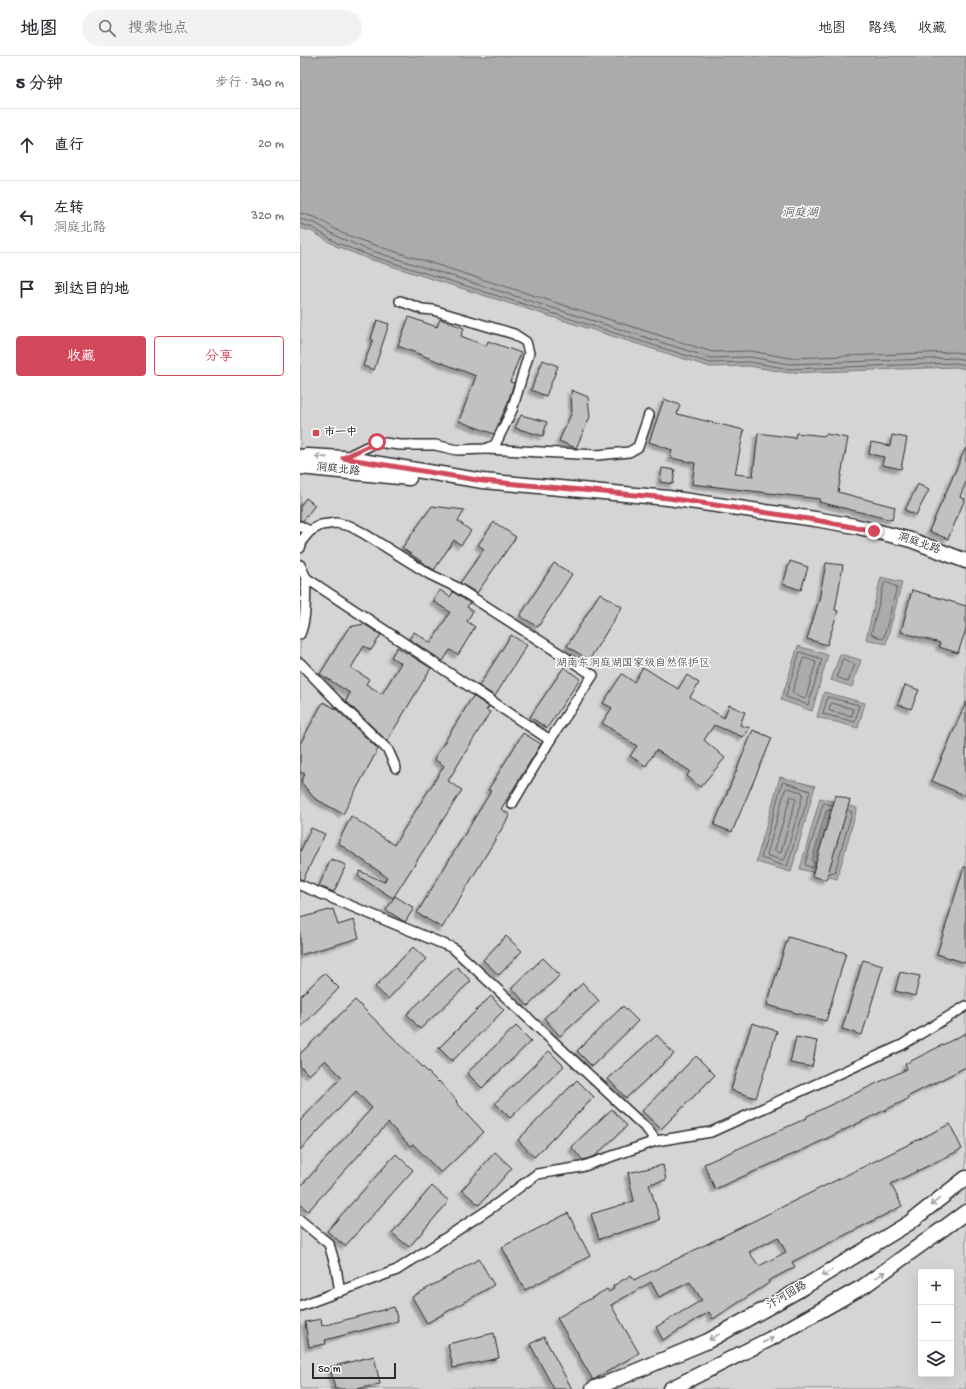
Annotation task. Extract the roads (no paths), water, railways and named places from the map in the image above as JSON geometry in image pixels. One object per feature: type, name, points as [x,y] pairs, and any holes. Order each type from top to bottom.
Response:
[{"type":"main road","name":"洞庭北路","points":[[300,457],[343,458],[483,481],[668,498],[835,523],[911,540],[966,561]]},
{"type":"main road","name":"洞庭北路","points":[[300,467],[498,489],[653,502],[844,530],[918,549],[966,568]]},
{"type":"main road","name":"汴河园路","points":[[593,1389],[708,1341],[799,1290],[909,1224],[966,1178]]},
{"type":"main road","points":[[670,1389],[770,1339],[864,1286],[966,1212]]},
{"type":"street","points":[[400,301],[422,309],[433,310],[514,334],[526,342],[529,353],[512,410],[495,445],[485,449]]},
{"type":"street","points":[[343,458],[377,442],[400,445],[435,445],[457,450],[485,449],[597,455],[629,452],[638,447],[649,415]]},
{"type":"street","points":[[300,548],[303,539],[310,531],[321,525],[336,523],[350,526],[364,533],[429,574],[456,587],[594,675],[550,740],[512,804]]},
{"type":"street","points":[[300,526],[310,531]]},
{"type":"street","points":[[300,565],[306,578],[303,627],[300,634]]},
{"type":"street","points":[[306,578],[550,740]]},
{"type":"street","points":[[300,663],[388,750],[396,768]]},
{"type":"street","points":[[300,885],[453,948],[648,1130],[656,1141]]},
{"type":"street","points":[[300,1306],[397,1270],[494,1206],[537,1174],[581,1167],[656,1141],[711,1132],[902,1045],[966,1006]]},
{"type":"street","points":[[300,1220],[329,1244],[336,1268],[340,1292]]},
{"type":"water","name":"洞庭湖","points":[[300,56],[966,56],[966,369],[956,367],[789,373],[749,366],[710,367],[366,258],[336,246],[311,231],[300,228]]},
{"type":"water","points":[[881,577],[902,582],[886,644],[866,639]]},
{"type":"water","points":[[798,646],[828,655],[812,711],[781,700]]},
{"type":"water","points":[[840,654],[861,660],[852,687],[831,680]]},
{"type":"water","points":[[824,692],[865,703],[858,728],[817,717]]},
{"type":"water","points":[[780,777],[815,786],[791,872],[756,862]]},
{"type":"water","points":[[820,798],[857,808],[837,879],[800,869]]},
{"type":"place","name":"市一中","points":[[316,433]]},
{"type":"park label","name":"湖南东洞庭湖国家级自然保护区","points":[[633,664]]}]
